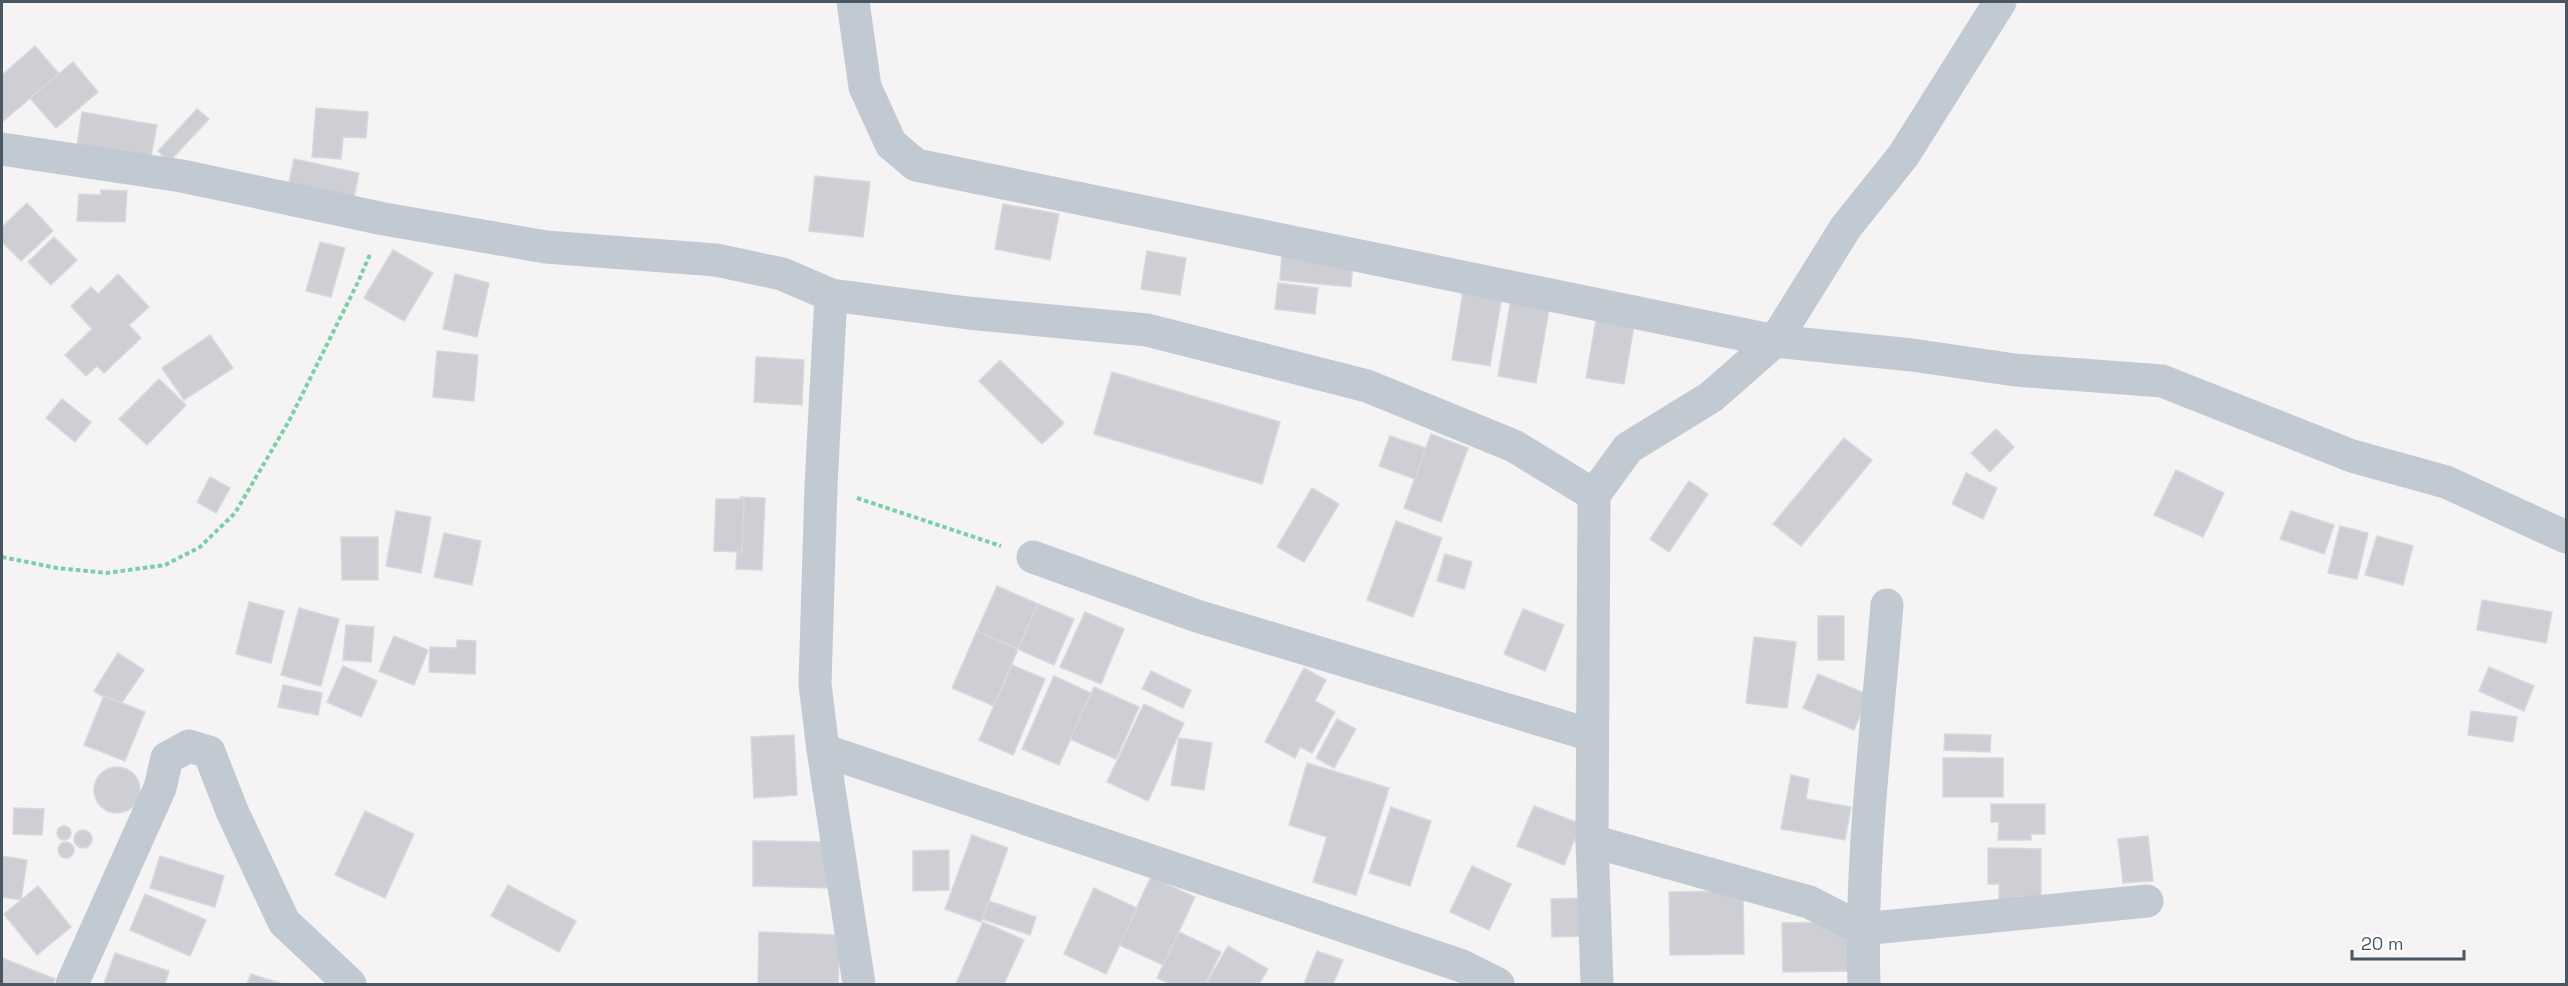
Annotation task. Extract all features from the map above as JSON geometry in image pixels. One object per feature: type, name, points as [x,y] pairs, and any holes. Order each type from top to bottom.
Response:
[{"type":"street","points":[[853,2],[865,87],[891,144],[916,165],[1775,341],[1912,355],[2015,369],[2162,381],[2352,456],[2446,482],[2566,537]]},
{"type":"street","points":[[1597,984],[1591,735],[1594,495],[1628,448],[1711,397],[1775,341],[1846,227],[1903,156],[2000,2]]},
{"type":"street","points":[[2,149],[182,176],[384,219],[546,247],[716,260],[782,274],[831,295],[968,313],[1147,330],[1367,386],[1514,446],[1594,495]]},
{"type":"street","points":[[831,295],[821,486],[815,684],[859,984]]},
{"type":"street","points":[[1033,557],[1197,615],[1591,735]]},
{"type":"street","points":[[1864,984],[1862,929],[1887,605]]},
{"type":"street","points":[[72,984],[160,788],[167,758],[189,746],[208,752],[232,811],[284,922],[350,984]]},
{"type":"street","points":[[823,750],[1462,966],[1498,984]]},
{"type":"street","points":[[1592,841],[1809,902],[1862,929],[2147,901]]},
{"type":"path","points":[[2,557],[57,568],[107,573],[165,565],[200,547],[235,513],[289,421],[358,282],[384,219]]},
{"type":"path","points":[[821,486],[1033,557]]},
{"type":"building","points":[[35,46],[59,74],[2,122],[2,75]]},
{"type":"building","points":[[73,62],[98,92],[56,128],[30,98]]},
{"type":"building","points":[[316,108],[368,112],[366,138],[343,137],[341,159],[312,157]]},
{"type":"building","points":[[197,109],[209,119],[169,162],[158,151]]},
{"type":"building","points":[[82,112],[157,125],[151,156],[77,145]]},
{"type":"building","points":[[294,159],[359,173],[354,197],[289,183]]},
{"type":"building","points":[[815,176],[870,182],[863,237],[809,231]]},
{"type":"building","points":[[101,190],[127,191],[125,222],[77,221],[79,194],[101,195]]},
{"type":"building","points":[[27,203],[53,231],[21,261],[2,242],[2,227]]},
{"type":"building","points":[[1003,204],[1059,214],[1050,260],[995,249]]},
{"type":"building","points":[[54,237],[77,260],[51,285],[28,262]]},
{"type":"building","points":[[320,242],[345,248],[331,297],[306,291]]},
{"type":"building","points":[[393,250],[433,273],[404,321],[364,298]]},
{"type":"building","points":[[1147,251],[1186,258],[1180,295],[1141,289]]},
{"type":"building","points":[[1282,253],[1353,260],[1351,287],[1280,280]]},
{"type":"building","points":[[118,274],[149,307],[129,325],[141,338],[104,373],[97,366],[86,376],[65,355],[92,329],[71,306],[91,287],[98,294]]},
{"type":"building","points":[[455,274],[489,283],[477,337],[443,329]]},
{"type":"building","points":[[1278,283],[1318,288],[1315,314],[1275,309]]},
{"type":"building","points":[[1464,285],[1503,291],[1490,366],[1452,360]]},
{"type":"building","points":[[1512,292],[1551,299],[1536,383],[1498,376]]},
{"type":"building","points":[[1597,314],[1635,320],[1624,384],[1586,378]]},
{"type":"building","points":[[210,335],[233,368],[184,400],[162,368]]},
{"type":"building","points":[[437,351],[478,355],[474,401],[433,397]]},
{"type":"building","points":[[756,357],[804,360],[802,405],[754,402]]},
{"type":"building","points":[[1000,360],[1064,423],[1042,444],[979,381]]},
{"type":"building","points":[[1112,372],[1280,422],[1262,484],[1094,434]]},
{"type":"building","points":[[159,379],[186,405],[147,445],[119,419]]},
{"type":"building","points":[[62,399],[91,422],[75,442],[46,418]]},
{"type":"building","points":[[1996,429],[2014,447],[1990,472],[1971,453]]},
{"type":"building","points":[[1431,434],[1468,448],[1441,522],[1404,508]]},
{"type":"building","points":[[1390,436],[1426,448],[1415,479],[1379,466]]},
{"type":"building","points":[[1844,438],[1872,460],[1801,546],[1773,524]]},
{"type":"building","points":[[2176,470],[2224,493],[2203,537],[2154,515]]},
{"type":"building","points":[[1966,473],[1997,488],[1983,519],[1952,504]]},
{"type":"building","points":[[210,477],[230,488],[216,513],[197,502]]},
{"type":"building","points":[[1689,481],[1708,494],[1669,552],[1650,539]]},
{"type":"building","points":[[1312,488],[1339,504],[1304,562],[1277,547]]},
{"type":"building","points":[[740,497],[765,498],[762,570],[736,569]]},
{"type":"building","points":[[716,499],[744,499],[742,552],[714,551]]},
{"type":"building","points":[[396,511],[431,517],[421,573],[386,566]]},
{"type":"building","points":[[2291,511],[2334,525],[2324,554],[2280,539]]},
{"type":"building","points":[[1396,521],[1442,538],[1413,617],[1367,600]]},
{"type":"building","points":[[2340,526],[2368,533],[2357,579],[2328,573]]},
{"type":"building","points":[[444,533],[481,541],[472,585],[434,577]]},
{"type":"building","points":[[2377,536],[2413,546],[2403,585],[2365,575]]},
{"type":"building","points":[[341,537],[378,537],[378,580],[342,580]]},
{"type":"building","points":[[1445,554],[1472,562],[1464,589],[1437,581]]},
{"type":"building","points":[[997,586],[1038,604],[1018,649],[977,631]]},
{"type":"building","points":[[2482,600],[2552,612],[2546,643],[2477,630]]},
{"type":"building","points":[[249,602],[284,611],[271,663],[236,654]]},
{"type":"building","points":[[1038,604],[1074,619],[1054,665],[1018,649]]},
{"type":"building","points":[[299,608],[339,619],[321,686],[281,675]]},
{"type":"building","points":[[1523,609],[1564,625],[1545,671],[1504,654]]},
{"type":"building","points":[[1085,612],[1124,629],[1101,684],[1060,667]]},
{"type":"building","points":[[1818,616],[1844,616],[1844,660],[1818,660]]},
{"type":"building","points":[[346,625],[374,627],[371,662],[343,660]]},
{"type":"building","points":[[977,631],[1018,649],[994,706],[952,688]]},
{"type":"building","points":[[394,636],[428,650],[414,685],[379,671]]},
{"type":"building","points":[[1754,637],[1796,642],[1787,708],[1746,703]]},
{"type":"building","points":[[457,640],[476,641],[475,674],[429,672],[430,647],[457,648]]},
{"type":"building","points":[[118,653],[144,670],[119,707],[94,691]]},
{"type":"building","points":[[1012,665],[1045,679],[1013,755],[979,740]]},
{"type":"building","points":[[343,666],[377,681],[361,717],[327,702]]},
{"type":"building","points":[[2489,667],[2534,686],[2524,711],[2479,691]]},
{"type":"building","points":[[1304,668],[1326,680],[1315,701],[1335,712],[1312,753],[1300,747],[1295,758],[1265,742]]},
{"type":"building","points":[[1151,671],[1191,690],[1183,708],[1142,689]]},
{"type":"building","points":[[1818,674],[1869,695],[1854,730],[1803,708]]},
{"type":"building","points":[[1054,676],[1091,693],[1059,765],[1022,749]]},
{"type":"building","points":[[283,685],[322,693],[318,715],[278,707]]},
{"type":"building","points":[[1094,687],[1139,707],[1116,759],[1070,739]]},
{"type":"building","points":[[104,696],[145,712],[125,761],[84,745]]},
{"type":"building","points":[[1144,704],[1184,723],[1148,801],[1107,782]]},
{"type":"building","points":[[2471,711],[2517,717],[2513,742],[2468,735]]},
{"type":"building","points":[[1337,719],[1356,729],[1334,768],[1316,758]]},
{"type":"building","points":[[1945,734],[1991,735],[1990,752],[1944,750]]},
{"type":"building","points":[[794,735],[797,795],[754,798],[751,737]]},
{"type":"building","points":[[1179,738],[1212,743],[1204,790],[1171,785]]},
{"type":"building","points":[[1943,758],[2003,758],[2003,797],[1943,797]]},
{"type":"building","points":[[1307,763],[1389,788],[1356,895],[1313,882],[1327,837],[1289,825]]},
{"type":"building","points":[[117,767],[133,774],[140,790],[133,806],[117,813],[101,806],[94,790],[101,774]]},
{"type":"building","points":[[1791,775],[1809,779],[1806,799],[1851,807],[1845,840],[1781,829]]},
{"type":"building","points":[[1991,804],[2045,804],[2045,834],[2031,834],[2031,840],[1998,840],[1999,822],[1991,822]]},
{"type":"building","points":[[1534,806],[1581,824],[1564,865],[1517,846]]},
{"type":"building","points":[[1391,807],[1431,821],[1410,886],[1369,873]]},
{"type":"building","points":[[14,808],[44,809],[42,835],[13,834]]},
{"type":"building","points":[[365,811],[414,834],[385,898],[335,875]]},
{"type":"building","points":[[61,826],[67,826],[71,833],[67,840],[61,840],[57,836],[57,830]]},
{"type":"building","points":[[83,830],[89,833],[92,839],[89,845],[83,848],[77,845],[74,839],[77,833]]},
{"type":"building","points":[[972,835],[1008,848],[981,922],[945,909]]},
{"type":"building","points":[[2148,836],[2153,881],[2123,883],[2118,839]]},
{"type":"building","points":[[753,841],[835,842],[835,888],[753,886]]},
{"type":"building","points":[[63,842],[69,842],[74,850],[72,856],[63,858],[58,853],[58,847]]},
{"type":"building","points":[[1988,848],[2041,849],[2041,897],[2016,897],[2016,906],[1999,905],[1999,884],[1988,884]]},
{"type":"building","points":[[949,850],[949,890],[913,891],[913,851]]},
{"type":"building","points":[[2,856],[27,860],[21,900],[2,897]]},
{"type":"building","points":[[160,856],[224,876],[215,907],[150,888]]},
{"type":"building","points":[[1472,866],[1511,884],[1489,930],[1450,912]]},
{"type":"building","points":[[1151,877],[1195,897],[1163,965],[1119,945]]},
{"type":"building","points":[[508,885],[576,921],[559,952],[491,916]]},
{"type":"building","points":[[38,886],[71,927],[37,955],[4,914]]},
{"type":"building","points":[[1094,888],[1137,908],[1106,974],[1064,954]]},
{"type":"building","points":[[1743,891],[1744,954],[1670,955],[1669,892]]},
{"type":"building","points":[[145,894],[206,920],[190,956],[130,930]]},
{"type":"building","points":[[1586,898],[1586,936],[1552,937],[1551,899]]},
{"type":"building","points":[[989,901],[1036,917],[1030,935],[982,919]]},
{"type":"building","points":[[983,922],[1024,940],[1004,984],[956,984]]},
{"type":"building","points":[[1849,922],[1849,971],[1783,972],[1782,923]]},
{"type":"building","points":[[759,932],[840,935],[838,984],[758,984]]},
{"type":"building","points":[[1179,932],[1221,952],[1205,984],[1171,984],[1157,978]]},
{"type":"building","points":[[1228,946],[1268,969],[1259,984],[1206,984]]},
{"type":"building","points":[[1317,951],[1343,960],[1333,984],[1304,984]]},
{"type":"building","points":[[115,953],[169,971],[165,984],[104,984]]},
{"type":"building","points":[[2,958],[55,979],[53,984],[2,984]]},
{"type":"building","points":[[251,974],[283,984],[247,984]]}]
